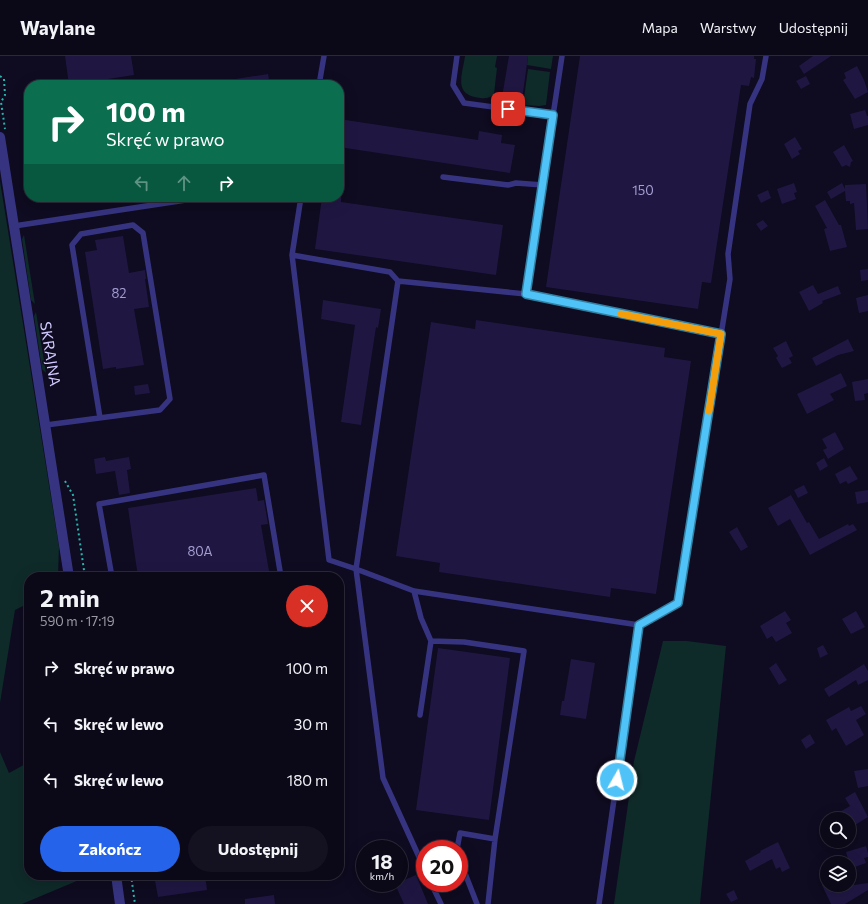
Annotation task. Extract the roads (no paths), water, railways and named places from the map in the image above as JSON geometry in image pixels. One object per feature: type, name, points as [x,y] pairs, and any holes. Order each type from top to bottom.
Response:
[{"type":"street","name":"SKRAJNA","points":[[0,137],[68,572]]},
{"type":"street","points":[[117,880],[120,904]]},
{"type":"lane","points":[[321,80],[324,56]]},
{"type":"lane","points":[[457,56],[453,85],[464,103],[553,115]]},
{"type":"lane","points":[[526,294],[562,56]]},
{"type":"lane","points":[[300,202],[292,255],[329,560],[414,591],[639,625],[678,603],[730,279],[728,254],[750,104],[762,78],[766,56]]},
{"type":"lane","points":[[443,177],[508,185],[516,183],[543,185]]},
{"type":"lane","points":[[14,226],[173,202]]},
{"type":"lane","points":[[46,425],[100,418],[160,410],[170,399],[143,233],[133,225],[81,234],[72,245],[100,418]]},
{"type":"lane","points":[[292,255],[390,272],[398,281],[526,294],[721,334]]},
{"type":"lane","points":[[398,281],[356,569],[383,778],[416,850]]},
{"type":"lane","points":[[111,572],[99,504],[264,475],[280,572]]},
{"type":"lane","points":[[414,591],[421,618],[431,641],[420,714]]},
{"type":"lane","points":[[599,904],[639,625]]},
{"type":"lane","points":[[431,641],[464,642],[524,651],[495,839],[488,904]]},
{"type":"lane","points":[[459,840],[460,833],[495,839]]},
{"type":"lane","points":[[468,881],[477,904]]},
{"type":"lane","points":[[435,892],[441,904]]}]
